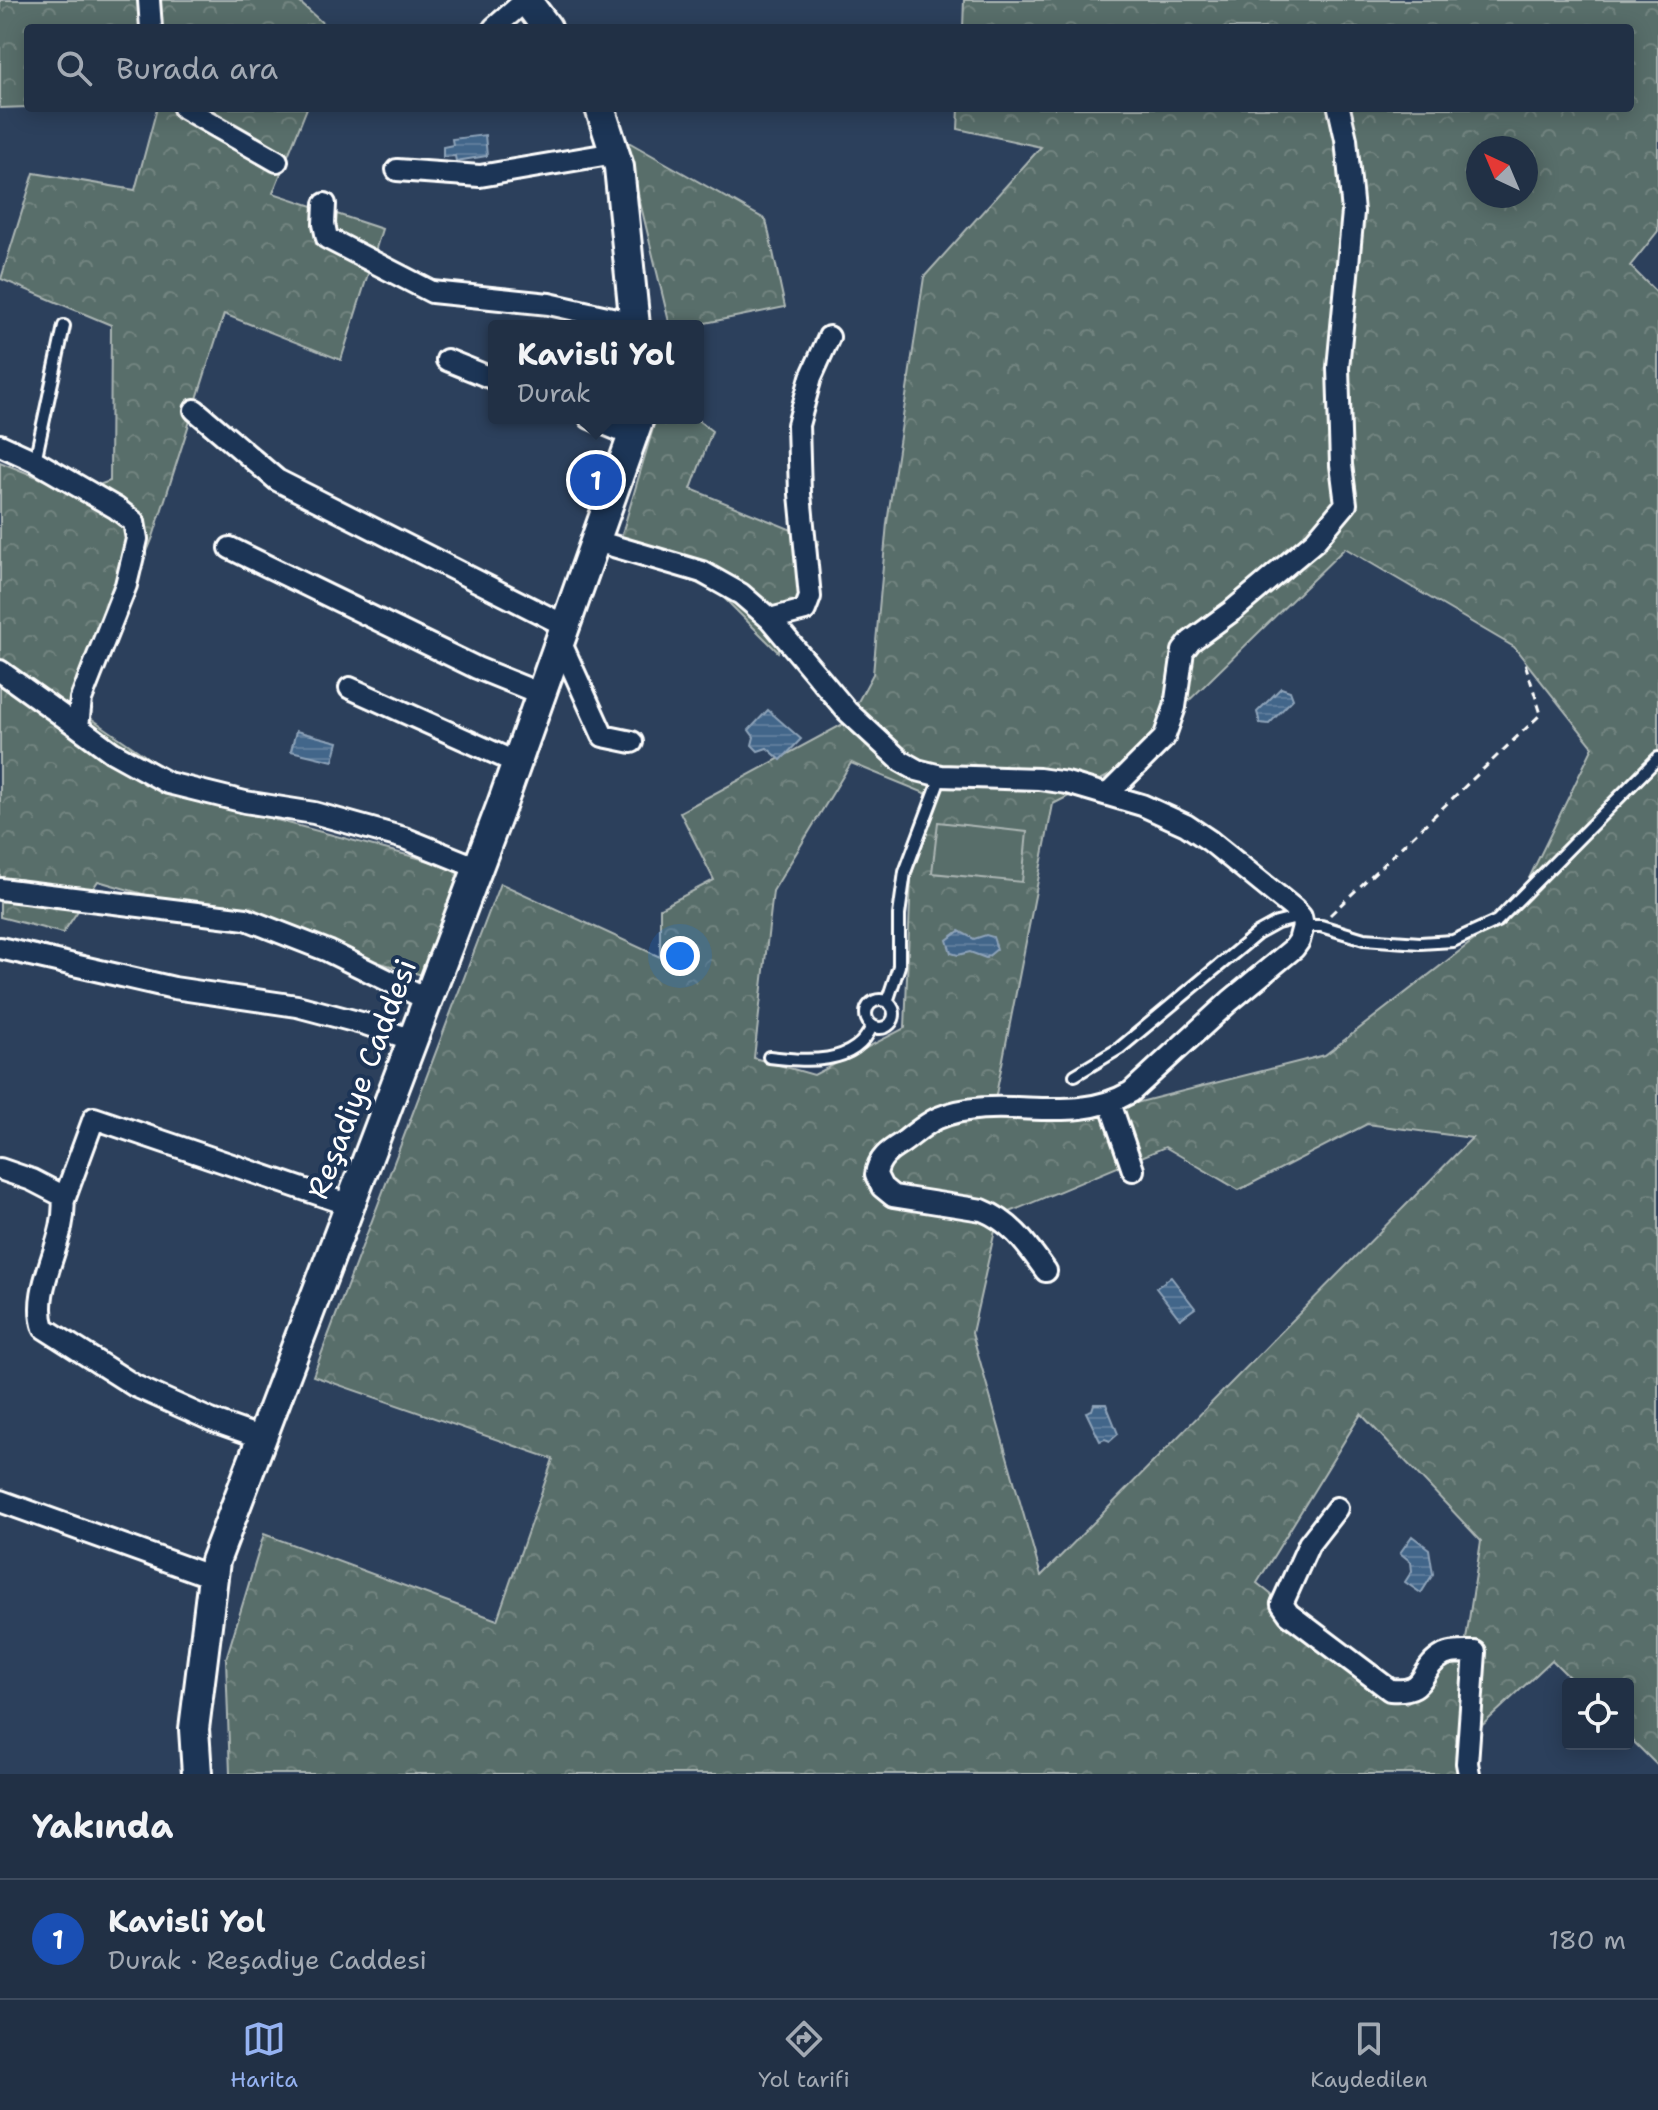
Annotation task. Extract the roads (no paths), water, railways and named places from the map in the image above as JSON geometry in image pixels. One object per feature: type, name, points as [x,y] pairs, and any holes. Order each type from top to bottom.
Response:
[{"type":"street","points":[[149,0],[151,24]]},
{"type":"street","points":[[499,24],[526,0],[544,24]]},
{"type":"street","points":[[191,112],[277,161]]},
{"type":"street","points":[[601,112],[619,167],[635,320]]},
{"type":"street","points":[[1108,794],[1164,738],[1175,707],[1183,651],[1191,641],[1261,588],[1315,541],[1346,504],[1341,465],[1338,368],[1353,212],[1346,139],[1340,112]]},
{"type":"street","points":[[397,170],[480,176],[615,153]]},
{"type":"street","points":[[325,204],[327,238],[432,292],[549,304],[618,320]]},
{"type":"street","points":[[770,619],[805,610],[810,597],[800,494],[798,425],[811,377],[829,337]]},
{"type":"street","points":[[447,360],[488,377]]},
{"type":"street","points":[[195,410],[277,480],[563,633],[603,736],[632,742]]},
{"type":"street","name":"Reşadiye Caddesi","points":[[197,1774],[194,1729],[215,1561],[517,763],[636,427]]},
{"type":"street","points":[[0,445],[35,461],[134,522],[137,539],[126,585],[81,699],[78,727]]},
{"type":"street","points":[[596,541],[702,572],[741,594],[770,619],[847,711],[901,761],[917,770],[941,776],[1039,779],[1108,794],[1164,814],[1210,841],[1308,923],[1294,948],[1230,1001],[1131,1092],[1110,1103],[1087,1109],[977,1109],[937,1119],[881,1158],[876,1175],[893,1196],[982,1210],[994,1215],[1018,1233],[1046,1271]]},
{"type":"street","points":[[230,548],[477,668],[541,694]]},
{"type":"street","points":[[0,671],[112,752],[168,783],[245,802],[314,813],[404,838],[478,868]]},
{"type":"street","points":[[350,688],[517,763]]},
{"type":"street","points":[[0,889],[246,919],[328,951],[428,1000]]},
{"type":"street","points":[[0,948],[174,988],[297,1006],[413,1040]]},
{"type":"street","points":[[1110,1103],[1133,1170]]},
{"type":"street","points":[[262,1438],[211,1420],[135,1386],[44,1328],[39,1312],[62,1221],[64,1200],[94,1118],[350,1205]]},
{"type":"street","points":[[0,1169],[32,1180],[63,1196],[64,1200]]},
{"type":"street","points":[[0,1501],[212,1577]]},
{"type":"street","points":[[1337,1508],[1309,1544],[1282,1604],[1289,1614],[1390,1690],[1407,1691],[1417,1687],[1431,1664],[1447,1653],[1475,1652],[1467,1763],[1469,1774]]},
{"type":"lane","points":[[35,461],[64,326]]},
{"type":"lane","points":[[1075,1075],[1120,1048],[1257,934],[1277,923],[1308,923],[1364,939],[1420,943],[1453,941],[1497,921],[1658,758]]},
{"type":"lane","points":[[887,1002],[899,966],[899,915],[905,872],[941,776]]},
{"type":"lane","points":[[876,1000],[887,1002],[893,1011],[892,1021],[883,1028],[872,1026],[866,1018],[867,1007],[876,1000]]},
{"type":"lane","points":[[769,1057],[808,1061],[837,1057],[861,1041],[872,1026]]},
{"type":"water","points":[[485,135],[487,156],[456,161],[455,156],[443,157],[443,147],[453,145],[452,139]]},
{"type":"water","points":[[1281,688],[1290,691],[1293,699],[1269,724],[1260,723],[1257,712]]},
{"type":"water","points":[[768,710],[801,739],[781,760],[767,748],[758,751],[752,745],[754,737],[749,730]]},
{"type":"water","points":[[296,731],[338,742],[333,761],[291,751]]},
{"type":"water","points":[[959,931],[974,939],[986,935],[993,937],[997,949],[986,958],[970,952],[951,953],[947,940]]},
{"type":"water","points":[[1171,1277],[1195,1308],[1180,1319],[1156,1288]]},
{"type":"water","points":[[1094,1404],[1106,1404],[1118,1434],[1110,1441],[1100,1441],[1086,1412],[1092,1410]]},
{"type":"water","points":[[1412,1536],[1429,1549],[1433,1574],[1421,1593],[1405,1582],[1412,1571],[1411,1562],[1400,1553]]},
{"type":"place","name":"Kavisli Yol","points":[[596,480]]}]
